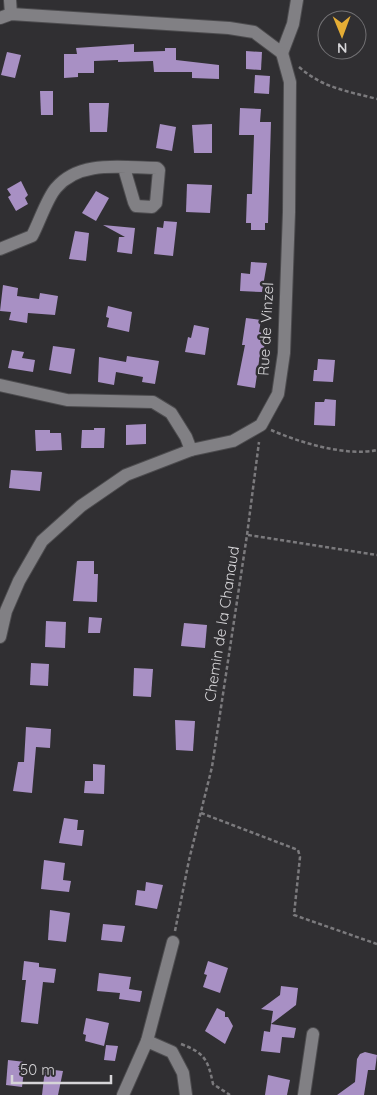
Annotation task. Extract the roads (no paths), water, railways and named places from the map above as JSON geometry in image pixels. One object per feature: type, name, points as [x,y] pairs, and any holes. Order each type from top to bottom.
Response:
[{"type":"street","points":[[10,0],[5,16],[229,28],[254,32],[282,53],[293,24],[297,0]]},
{"type":"street","name":"Rue de Vinzel","points":[[0,637],[6,611],[19,581],[42,542],[81,506],[126,474],[191,450],[233,441],[260,425],[278,394],[284,353],[290,82],[282,53]]},
{"type":"street","points":[[0,249],[32,236],[55,188],[74,172],[95,168],[124,168]]},
{"type":"street","points":[[0,385],[67,400],[153,402],[171,413],[186,437],[191,450]]},
{"type":"street","points":[[123,1095],[147,1041],[173,942]]},
{"type":"street","points":[[304,1095],[313,1034]]},
{"type":"street","points":[[147,1041],[172,1052],[183,1073],[186,1095]]}]
